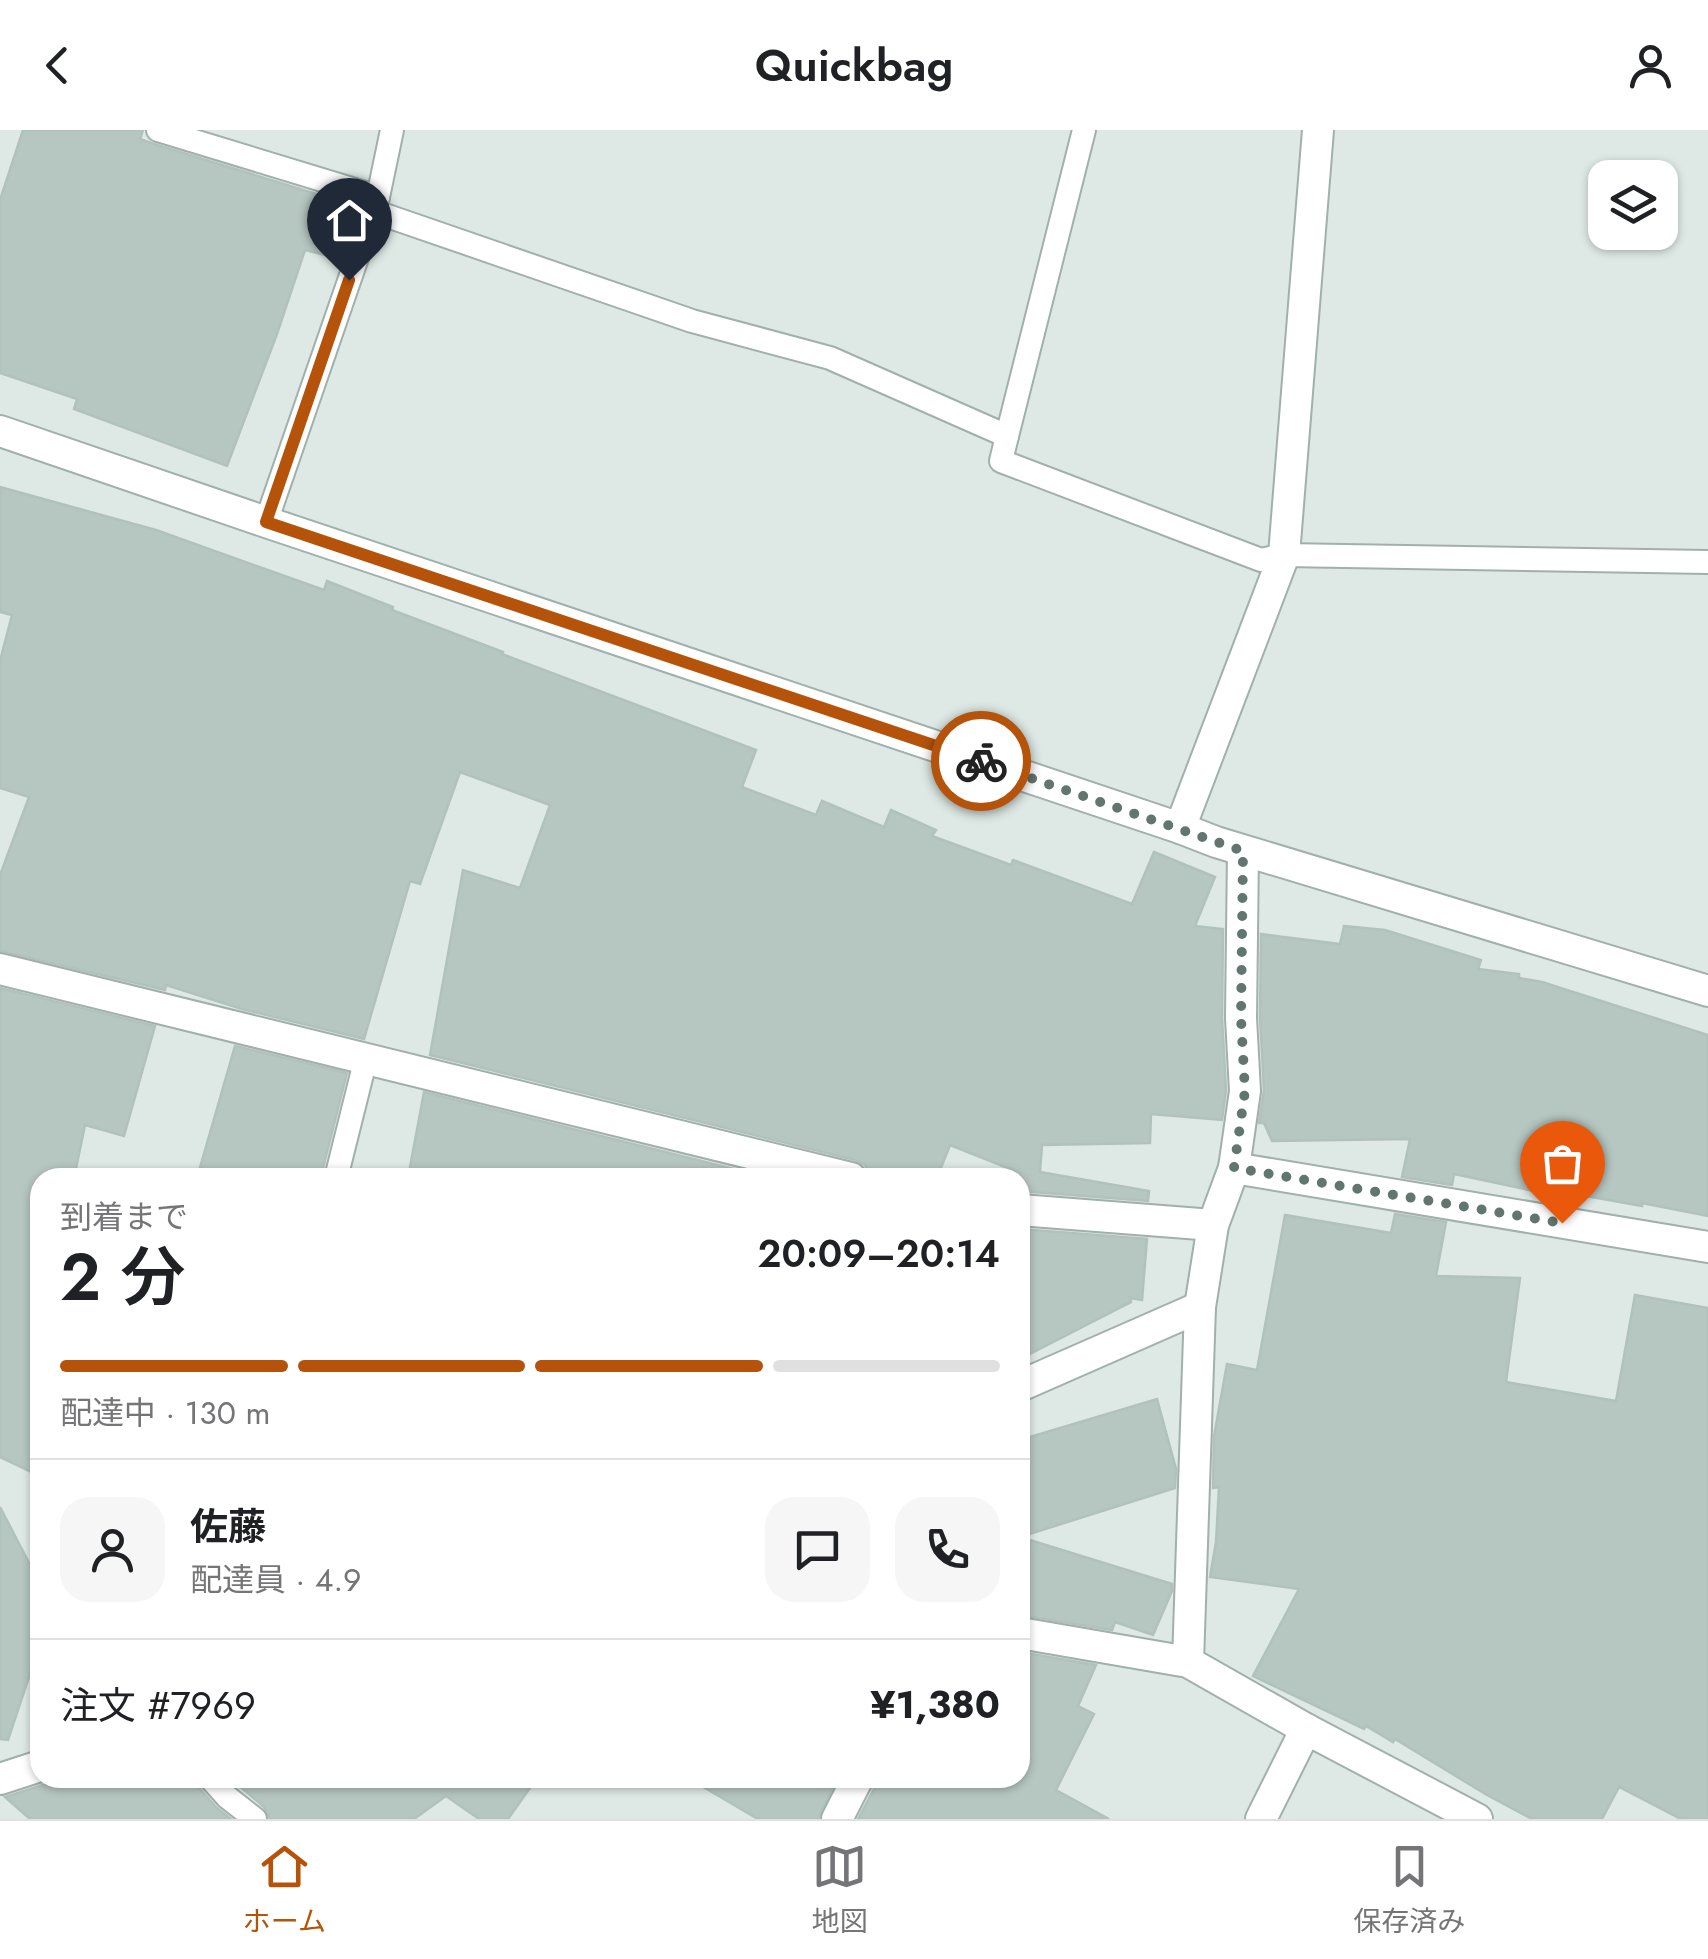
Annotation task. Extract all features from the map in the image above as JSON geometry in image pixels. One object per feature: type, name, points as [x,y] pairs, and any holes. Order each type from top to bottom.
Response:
[{"type":"street","points":[[1180,828],[1284,555],[1318,130]]},
{"type":"street","points":[[0,431],[1243,851],[1708,991]]},
{"type":"street","points":[[1188,1662],[1200,1306],[1213,1226],[1234,1168],[1245,1091],[1241,1018],[1243,851]]},
{"type":"street","points":[[0,969],[811,1168]]},
{"type":"street","points":[[1234,1168],[1708,1248]]},
{"type":"street","points":[[1030,1211],[1213,1226]]},
{"type":"street","points":[[1030,1382],[1200,1306]]},
{"type":"street","points":[[1030,1635],[1188,1662],[1477,1819]]},
{"type":"street","points":[[1261,1819],[1306,1729]]},
{"type":"street","points":[[0,1779],[30,1769]]},
{"type":"street","points":[[836,1819],[853,1788]]},
{"type":"lane","points":[[158,130],[375,204],[692,321],[830,358],[1007,436]]},
{"type":"lane","points":[[266,522],[375,204],[392,130]]},
{"type":"lane","points":[[1084,130],[1002,461],[1261,560],[1284,555],[1708,562]]},
{"type":"lane","points":[[338,1168],[366,1058]]},
{"type":"lane","points":[[219,1788],[255,1819]]},
{"type":"building","points":[[23,130],[143,130],[140,139],[154,144],[359,207],[341,259],[305,250],[227,466],[74,409],[77,399],[0,373],[0,200]]},
{"type":"building","points":[[0,487],[156,530],[324,590],[327,581],[502,654],[756,750],[742,787],[816,815],[822,801],[884,827],[891,810],[936,830],[932,836],[1011,865],[1013,860],[1132,904],[1154,852],[1215,877],[1195,926],[1223,929],[1226,1090],[1222,1120],[1151,1114],[1150,1143],[1042,1145],[1040,1172],[1149,1191],[1148,1201],[1030,1192],[1030,1168],[1008,1168],[950,1145],[941,1168],[866,1168],[855,1160],[430,1055],[463,870],[520,888],[550,805],[460,772],[420,884],[410,881],[364,1039],[242,1009],[166,985],[165,990],[0,951],[0,875],[29,797],[0,788],[0,661],[12,615],[0,612]]},
{"type":"building","points":[[1344,926],[1385,930],[1481,960],[1478,969],[1519,974],[1519,978],[1708,1035],[1708,1216],[1569,1193],[1567,1198],[1454,1174],[1452,1185],[1402,1177],[1410,1139],[1272,1141],[1264,1123],[1259,1123],[1264,1090],[1261,934],[1340,944]]},
{"type":"building","points":[[0,988],[155,1026],[124,1136],[85,1125],[76,1168],[30,1168],[30,1471],[0,1457]]},
{"type":"building","points":[[235,1046],[347,1073],[323,1168],[200,1168]]},
{"type":"building","points":[[424,1092],[730,1168],[410,1168]]},
{"type":"building","points":[[1395,1214],[1446,1222],[1436,1276],[1520,1278],[1506,1382],[1616,1401],[1635,1295],[1708,1308],[1708,1819],[1681,1819],[1619,1787],[1602,1819],[1532,1819],[1395,1739],[1393,1742],[1253,1676],[1299,1589],[1210,1577],[1219,1487],[1213,1488],[1214,1436],[1227,1364],[1257,1370],[1285,1215],[1391,1233]]},
{"type":"building","points":[[1030,1230],[1147,1239],[1142,1300],[1130,1298],[1131,1302],[1030,1354]]},
{"type":"building","points":[[1157,1399],[1176,1469],[1175,1488],[1030,1534],[1030,1437]]},
{"type":"building","points":[[0,1507],[30,1565],[30,1674],[8,1740],[0,1739]]},
{"type":"building","points":[[1030,1540],[1172,1584],[1153,1635],[1115,1622],[1112,1630],[1030,1617]]},
{"type":"building","points":[[1030,1654],[1096,1665],[1078,1706],[1094,1714],[1056,1790],[1109,1819],[858,1819],[874,1788],[1030,1788]]},
{"type":"building","points":[[33,1788],[199,1788],[231,1819],[30,1819],[5,1797]]},
{"type":"building","points":[[242,1788],[530,1788],[508,1819],[479,1819],[446,1796],[414,1819],[270,1819],[264,1807]]},
{"type":"building","points":[[705,1788],[833,1788],[818,1819],[758,1819]]},
{"type":"way so far","points":[[981,761],[1243,851],[1241,1018],[1245,1091],[1234,1168],[1562,1223]]},
{"type":"route","points":[[349,280],[266,522],[981,761]]}]
